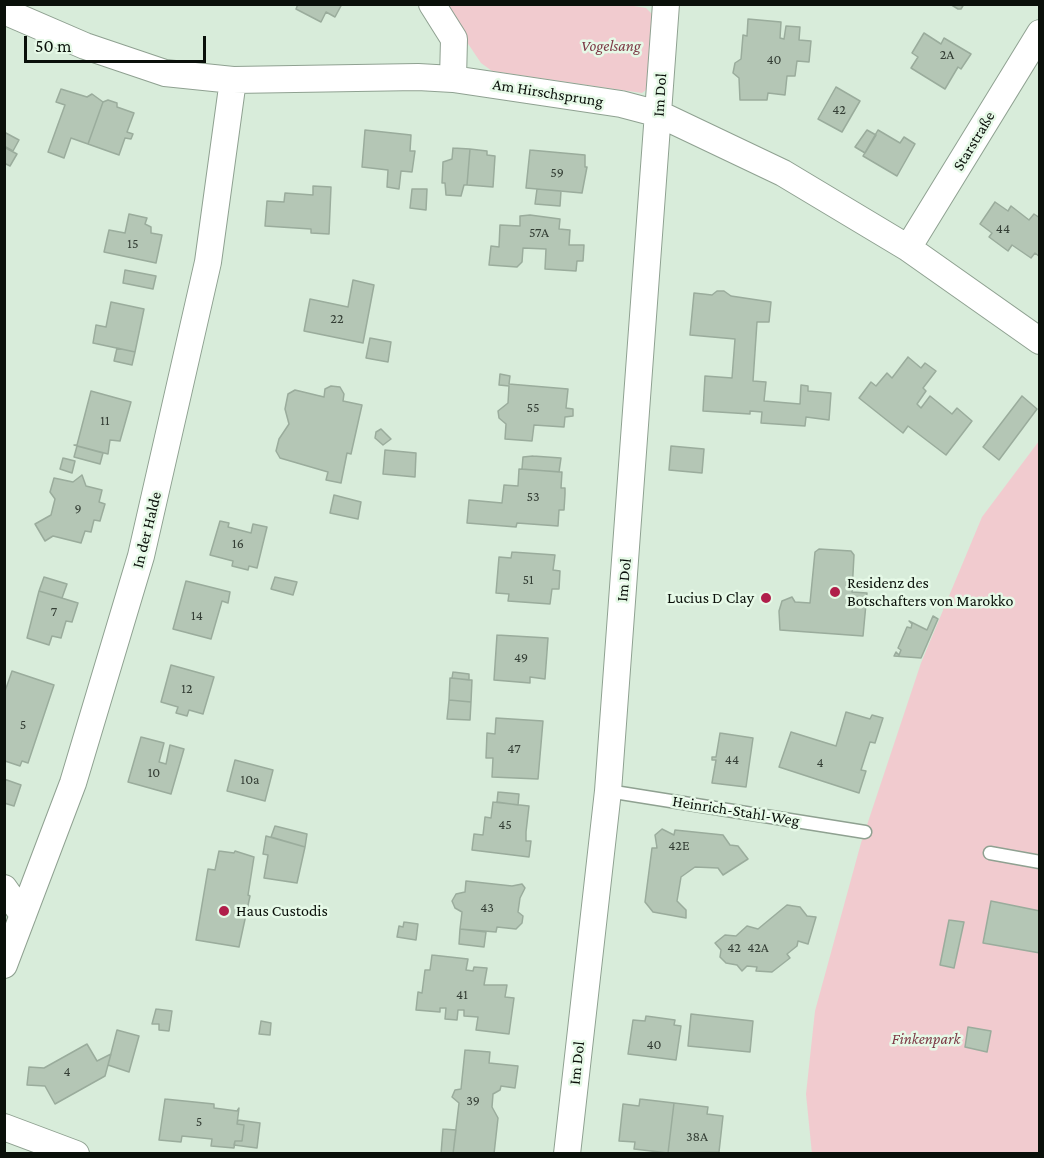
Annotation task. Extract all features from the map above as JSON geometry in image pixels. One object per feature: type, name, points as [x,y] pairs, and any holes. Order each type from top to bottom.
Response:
[{"type":"street","points":[[432,4],[454,39],[453,79]]},
{"type":"street","name":"Im Dol","points":[[567,1154],[608,791],[666,4]]},
{"type":"street","name":"Am Hirschsprung","points":[[4,11],[85,46],[165,74],[232,80],[418,77],[453,79],[621,104],[658,114],[783,173],[908,248],[1040,341]]},
{"type":"street","name":"Starstraße","points":[[908,248],[1040,33]]},
{"type":"street","name":"In der Halde","points":[[4,964],[73,783],[141,556],[208,262],[232,80]]},
{"type":"street","points":[[4,888],[23,915]]},
{"type":"street","points":[[4,1127],[76,1154]]},
{"type":"lane","name":"Heinrich-Stahl-Weg","points":[[608,791],[865,832]]},
{"type":"lane","points":[[990,853],[1040,862]]},
{"type":"green space","name":"Vogelsang","points":[[622,4],[646,8],[653,15],[651,86],[642,93],[492,71],[481,63],[442,5]]},
{"type":"green space","name":"Finkenpark","points":[[1039,441],[1039,1153],[812,1154],[806,1094],[815,1011],[861,843],[921,663],[982,517]]},
{"type":"building","points":[[298,4],[342,4],[335,17],[326,12],[321,22],[296,9]]},
{"type":"building","points":[[950,4],[964,4],[961,9],[958,9]]},
{"type":"building","points":[[748,19],[781,22],[780,38],[784,39],[786,26],[800,27],[799,40],[811,41],[809,62],[797,61],[795,76],[787,76],[785,95],[768,93],[767,100],[740,100],[739,78],[733,73],[735,63],[741,59],[743,35],[747,36]]},
{"type":"building","points":[[924,33],[941,44],[944,38],[971,54],[961,69],[958,67],[945,89],[911,68],[918,57],[912,53]]},
{"type":"building","points":[[836,87],[860,101],[842,132],[818,119]]},
{"type":"building","points":[[61,89],[87,97],[92,94],[103,102],[88,144],[71,138],[64,158],[48,152],[65,105],[56,102]]},
{"type":"building","points":[[108,100],[117,103],[117,107],[134,113],[127,132],[133,134],[131,139],[125,138],[119,155],[88,144],[103,102]]},
{"type":"building","points":[[365,130],[411,135],[410,151],[415,151],[412,172],[401,171],[399,189],[387,187],[388,170],[362,167]]},
{"type":"building","points":[[867,130],[876,135],[865,153],[855,147]]},
{"type":"building","points":[[878,130],[900,143],[904,137],[915,144],[897,176],[863,156]]},
{"type":"building","points":[[4,132],[19,140],[13,151],[4,146]]},
{"type":"building","points":[[4,147],[17,154],[10,166],[4,163]]},
{"type":"building","points":[[453,148],[470,149],[467,185],[464,185],[461,196],[446,195],[445,183],[442,183],[443,162],[452,159]]},
{"type":"building","points":[[470,149],[487,151],[487,155],[495,156],[493,187],[467,185]]},
{"type":"building","points":[[530,150],[585,155],[585,167],[587,167],[582,193],[526,188]]},
{"type":"building","points":[[313,186],[331,187],[329,234],[311,233],[311,229],[265,226],[267,201],[284,202],[285,193],[313,195]]},
{"type":"building","points":[[412,189],[427,189],[426,210],[410,208]]},
{"type":"building","points":[[537,189],[561,191],[560,206],[535,204]]},
{"type":"building","points":[[995,202],[1008,211],[1011,206],[1029,220],[1034,214],[1040,218],[1040,257],[1035,253],[1031,258],[1012,245],[1008,251],[989,237],[992,233],[980,224]]},
{"type":"building","points":[[129,214],[147,218],[145,224],[151,227],[151,233],[162,235],[156,263],[104,252],[109,230],[125,233]]},
{"type":"building","points":[[520,216],[560,219],[559,229],[570,230],[569,245],[584,245],[583,261],[577,261],[576,271],[545,269],[546,249],[523,248],[522,262],[517,267],[489,265],[491,246],[499,247],[500,225],[520,226]]},
{"type":"building","points":[[125,270],[156,276],[153,289],[123,283]]},
{"type":"building","points":[[353,280],[374,285],[363,343],[304,331],[310,299],[348,307]]},
{"type":"building","points":[[717,291],[724,291],[731,296],[771,302],[769,322],[757,322],[753,381],[766,382],[764,401],[800,404],[801,385],[808,386],[808,391],[831,393],[829,420],[806,417],[805,426],[761,423],[762,412],[750,411],[750,414],[703,411],[705,376],[732,378],[735,339],[690,335],[694,293],[712,295]]},
{"type":"building","points":[[111,302],[144,309],[135,352],[93,343],[96,325],[106,327]]},
{"type":"building","points":[[370,338],[391,342],[388,362],[366,358]]},
{"type":"building","points":[[117,348],[135,352],[132,365],[114,361]]},
{"type":"building","points":[[908,357],[921,368],[925,363],[936,371],[923,388],[926,391],[917,404],[921,408],[930,396],[952,414],[957,408],[972,421],[946,455],[908,426],[903,433],[859,398],[871,382],[876,386],[887,373],[892,378]]},
{"type":"building","points":[[500,374],[510,376],[509,384],[568,389],[566,408],[573,409],[573,416],[565,417],[564,427],[534,425],[532,441],[505,439],[506,424],[499,418],[498,411],[508,403],[509,386],[499,385]]},
{"type":"building","points":[[331,386],[340,387],[344,394],[343,401],[362,405],[351,454],[347,453],[341,483],[326,480],[328,472],[280,458],[276,451],[279,439],[289,424],[285,409],[288,394],[295,390],[324,397],[325,389]]},
{"type":"building","points":[[91,391],[131,402],[120,441],[110,440],[108,454],[74,445],[77,445]]},
{"type":"building","points":[[1022,396],[1037,409],[999,460],[983,447]]},
{"type":"building","points":[[381,429],[391,439],[383,445],[375,438],[376,432]]},
{"type":"building","points":[[77,446],[103,453],[100,464],[74,457]]},
{"type":"building","points":[[671,446],[704,449],[702,473],[669,470]]},
{"type":"building","points":[[385,450],[416,453],[415,477],[383,474]]},
{"type":"building","points":[[523,457],[561,458],[559,472],[522,469]]},
{"type":"building","points":[[63,458],[75,461],[72,473],[60,469]]},
{"type":"building","points":[[519,469],[562,472],[561,488],[565,488],[564,510],[559,510],[558,526],[517,523],[516,527],[467,523],[469,500],[502,503],[504,485],[518,486]]},
{"type":"building","points":[[82,475],[86,486],[102,490],[99,502],[105,504],[100,521],[94,520],[91,532],[85,531],[81,543],[53,536],[45,541],[35,524],[51,515],[55,499],[50,492],[54,478],[73,482]]},
{"type":"building","points":[[334,495],[361,502],[358,519],[330,513]]},
{"type":"building","points":[[220,521],[229,523],[228,527],[251,533],[253,524],[267,527],[257,568],[249,566],[248,570],[232,566],[233,561],[210,555]]},
{"type":"building","name":"Residenz des Botschafters von Marokko","points":[[819,549],[851,551],[854,555],[852,592],[867,593],[863,636],[780,630],[779,611],[782,601],[792,597],[795,602],[810,603],[815,552]]},
{"type":"building","points":[[512,552],[555,555],[553,570],[560,571],[559,589],[552,589],[550,604],[508,601],[509,594],[496,593],[499,557],[511,558]]},
{"type":"building","points":[[44,577],[67,584],[62,598],[39,591]]},
{"type":"building","points":[[275,577],[297,582],[293,595],[271,589]]},
{"type":"building","points":[[186,581],[230,592],[228,603],[222,601],[211,639],[173,629]]},
{"type":"building","points":[[39,591],[78,603],[72,622],[66,621],[61,638],[52,636],[49,645],[27,638]]},
{"type":"building","points":[[933,616],[938,619],[921,658],[894,656],[896,652],[899,655],[901,650],[898,648],[907,627],[911,628],[912,624],[909,621],[927,630]]},
{"type":"building","points":[[497,635],[548,638],[545,679],[530,677],[530,683],[494,680]]},
{"type":"building","points":[[171,665],[214,677],[203,714],[189,710],[187,716],[176,713],[178,707],[161,702]]},
{"type":"building","points":[[12,671],[54,685],[28,763],[22,761],[20,766],[5,761],[4,694]]},
{"type":"building","points":[[453,672],[469,674],[469,680],[452,678]]},
{"type":"building","points":[[450,678],[472,680],[471,702],[449,700]]},
{"type":"building","points":[[449,700],[471,702],[470,720],[447,719]]},
{"type":"building","points":[[846,712],[870,719],[872,715],[883,718],[875,743],[870,742],[861,770],[866,771],[859,793],[779,767],[791,732],[836,746]]},
{"type":"building","points":[[496,718],[543,721],[538,779],[492,777],[493,758],[486,758],[487,733],[495,734]]},
{"type":"building","points":[[720,733],[753,738],[746,787],[712,783],[716,760],[712,760],[712,757],[716,757]]},
{"type":"building","points":[[141,737],[164,743],[159,762],[166,764],[170,745],[184,749],[171,794],[128,782]]},
{"type":"building","points":[[235,760],[273,770],[265,801],[227,791]]},
{"type":"building","points":[[4,779],[21,785],[14,806],[4,803]]},
{"type":"building","points":[[498,792],[519,794],[518,805],[497,802]]},
{"type":"building","points":[[493,802],[529,806],[526,841],[531,841],[529,857],[472,850],[474,834],[483,835],[485,817],[491,818]]},
{"type":"building","points":[[275,826],[307,834],[305,847],[271,837]]},
{"type":"building","points":[[662,829],[674,835],[675,830],[723,835],[730,845],[738,846],[748,859],[723,875],[718,868],[695,867],[681,877],[677,901],[686,910],[686,918],[653,912],[645,902],[652,848],[657,848],[655,835]]},
{"type":"building","points":[[266,836],[305,847],[297,883],[264,878],[268,855],[263,854]]},
{"type":"building","name":"Haus Custodis","points":[[219,851],[234,853],[235,851],[254,857],[248,895],[250,896],[239,947],[196,940],[208,869],[215,870]]},
{"type":"building","points":[[466,881],[512,886],[522,884],[525,888],[520,898],[518,912],[523,916],[522,923],[516,929],[497,927],[496,932],[460,929],[462,912],[455,908],[452,901],[456,894],[465,892]]},
{"type":"building","points":[[991,901],[1040,911],[1040,953],[983,943]]},
{"type":"building","points":[[787,905],[800,907],[807,916],[816,917],[808,944],[798,941],[797,946],[787,954],[790,958],[772,972],[756,971],[757,967],[747,966],[742,971],[737,965],[726,963],[720,957],[721,950],[715,943],[725,935],[736,936],[747,926],[758,929]]},
{"type":"building","points":[[949,920],[964,922],[954,968],[940,965]]},
{"type":"building","points":[[404,922],[418,924],[416,940],[397,937],[399,926],[403,927]]},
{"type":"building","points":[[460,929],[486,932],[484,947],[459,944]]},
{"type":"building","points":[[432,955],[468,959],[466,970],[473,971],[474,967],[487,968],[484,985],[507,985],[505,997],[514,998],[509,1034],[476,1030],[478,1017],[464,1016],[464,1010],[458,1010],[457,1020],[445,1019],[446,1008],[440,1008],[440,1012],[416,1010],[418,992],[422,993],[425,970],[430,970]]},
{"type":"building","points":[[156,1009],[172,1011],[169,1031],[159,1030],[159,1024],[152,1024]]},
{"type":"building","points":[[691,1014],[753,1021],[750,1052],[688,1046]]},
{"type":"building","points":[[646,1016],[675,1020],[674,1025],[681,1026],[676,1060],[628,1054],[633,1020],[645,1021]]},
{"type":"building","points":[[261,1021],[271,1023],[270,1035],[259,1034]]},
{"type":"building","points":[[968,1027],[991,1031],[987,1052],[965,1047]]},
{"type":"building","points":[[117,1030],[139,1036],[129,1072],[108,1065]]},
{"type":"building","points":[[87,1044],[97,1061],[111,1054],[105,1076],[55,1104],[45,1086],[27,1085],[29,1067],[44,1068]]},
{"type":"building","points":[[465,1050],[490,1052],[489,1063],[518,1066],[515,1088],[501,1086],[500,1090],[493,1094],[492,1107],[498,1118],[494,1154],[453,1154],[459,1103],[452,1097],[455,1090],[461,1089]]},
{"type":"building","points":[[165,1099],[214,1104],[214,1108],[237,1111],[239,1108],[237,1124],[244,1125],[242,1141],[235,1141],[234,1148],[211,1146],[212,1139],[182,1136],[181,1142],[159,1140]]},
{"type":"building","points":[[640,1099],[674,1103],[668,1153],[634,1149],[635,1142],[619,1141],[623,1104],[639,1106]]},
{"type":"building","points":[[674,1103],[708,1107],[707,1114],[723,1116],[719,1152],[668,1153]]},
{"type":"building","points":[[238,1120],[260,1123],[257,1148],[234,1145],[235,1141],[242,1141],[244,1125],[237,1124]]},
{"type":"building","points":[[443,1129],[456,1130],[453,1154],[441,1154]]},
{"type":"place","name":"Residenz des Botschafters von Marokko","points":[[835,592]]},
{"type":"place","name":"Lucius D Clay","points":[[766,598]]},
{"type":"place","name":"Haus Custodis","points":[[224,911]]}]
